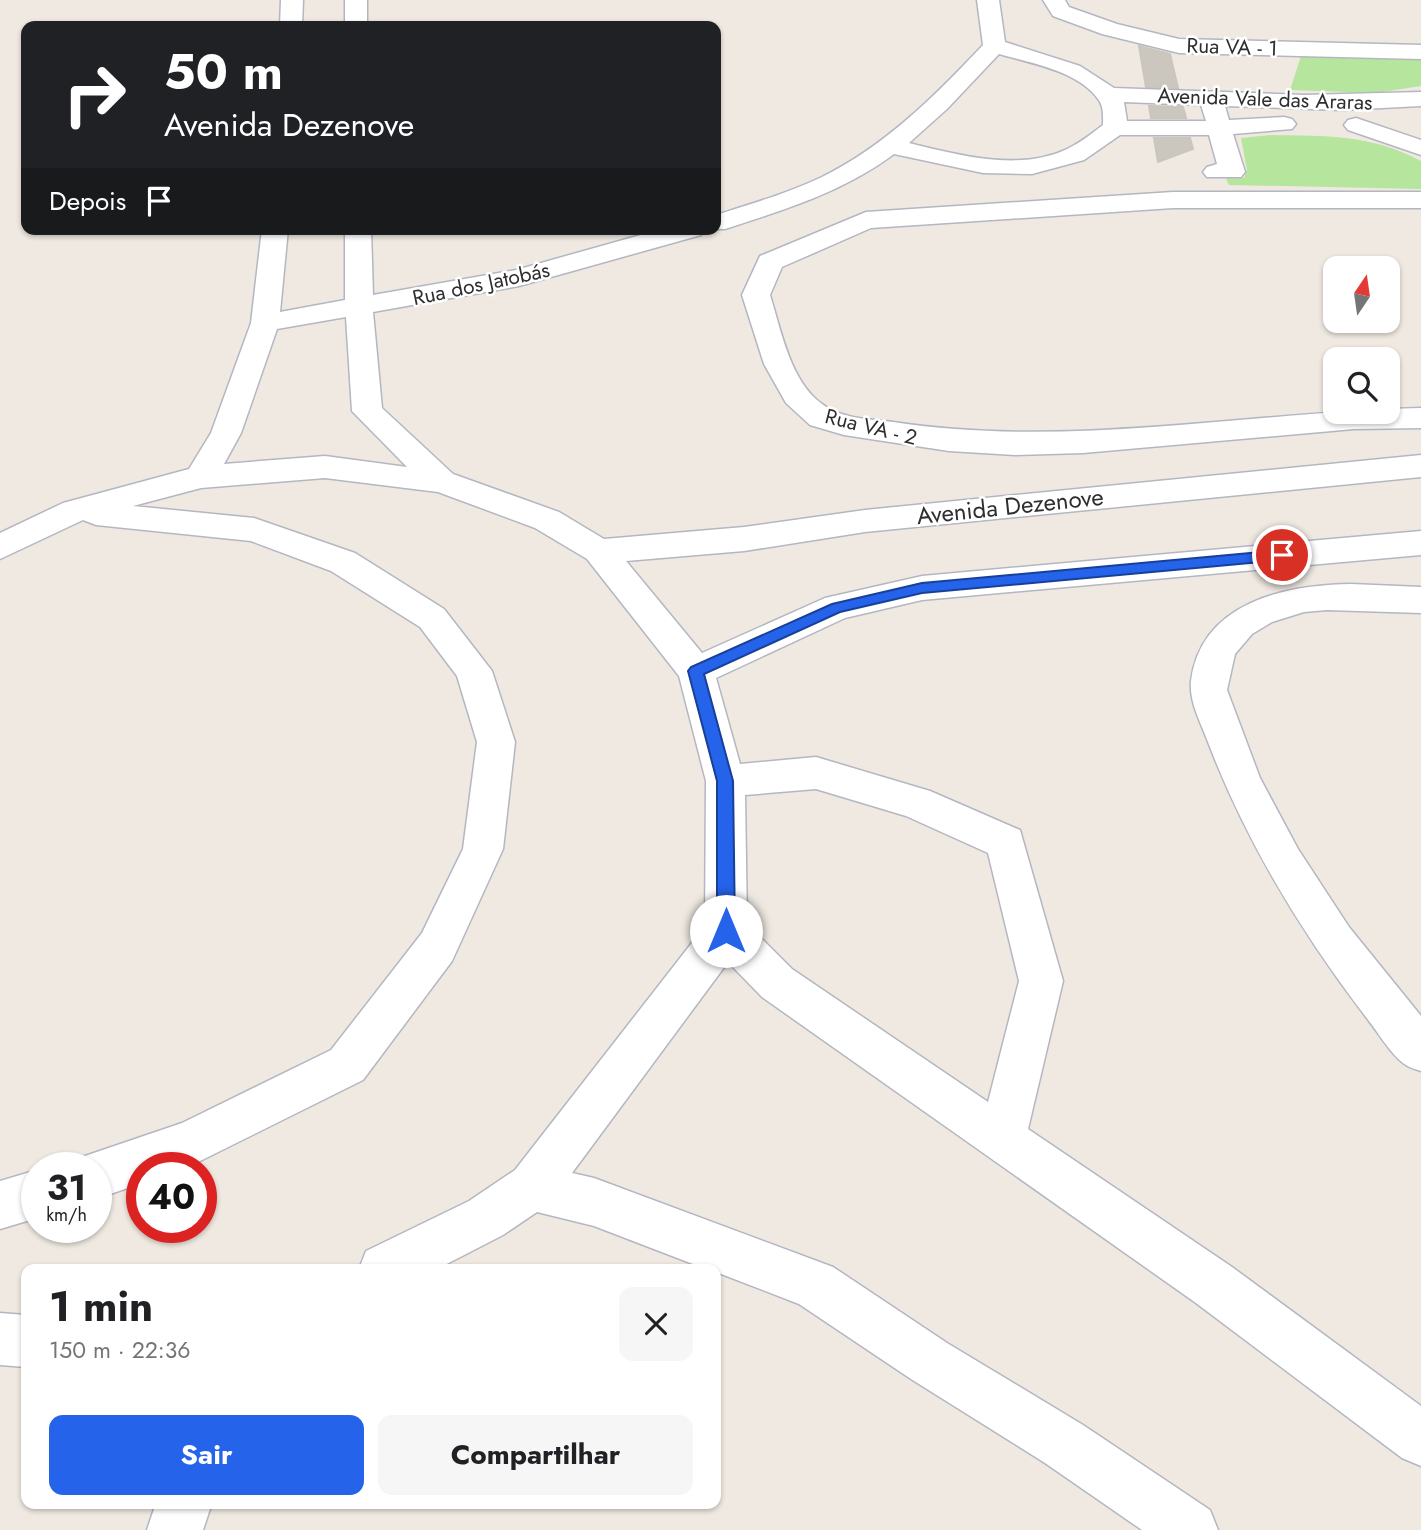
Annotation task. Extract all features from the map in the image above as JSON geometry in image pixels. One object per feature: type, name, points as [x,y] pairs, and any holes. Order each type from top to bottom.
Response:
[{"type":"street","points":[[292,0],[292,21]]},
{"type":"street","points":[[356,0],[356,21]]},
{"type":"street","points":[[988,0],[995,46]]},
{"type":"street","name":"Rua VA - 1","points":[[1054,0],[1061,11],[1110,29],[1179,46],[1421,52]]},
{"type":"street","points":[[890,146],[990,166],[1036,166],[1073,156],[1115,128],[1116,110],[1108,95],[1052,62],[995,46]]},
{"type":"street","points":[[721,221],[831,182],[890,146],[934,111],[995,46]]},
{"type":"street","name":"Avenida Vale das Araras","points":[[1108,95],[1382,103],[1421,99]]},
{"type":"street","points":[[1212,100],[1232,172],[1216,172]]},
{"type":"street","name":"Avenida Vale das Araras","points":[[1115,128],[1219,128],[1267,124],[1421,125]]},
{"type":"street","points":[[1356,125],[1421,148]]},
{"type":"street","name":"Rua VA - 2","points":[[1421,200],[1173,200],[866,220],[770,262],[756,295],[786,384],[821,418],[933,442],[1020,447],[1354,418],[1421,418]]},
{"type":"street","points":[[201,477],[226,433],[265,323],[274,235]]},
{"type":"street","points":[[358,235],[359,308],[367,411],[442,482]]},
{"type":"street","name":"Rua dos Jatobás","points":[[265,323],[519,278],[671,235]]},
{"type":"street","name":"Avenida Dezenove","points":[[599,551],[744,538],[865,521],[1421,466]]},
{"type":"street","points":[[0,547],[75,512],[201,477],[325,467],[442,482],[547,520],[599,551],[696,671],[725,781],[726,931],[532,1187],[486,1218],[394,1264]]},
{"type":"street","points":[[75,512],[254,530],[343,562],[432,618],[474,671],[496,742],[483,849],[437,947],[347,1065],[190,1143],[112,1170]]},
{"type":"street","points":[[696,671],[837,607],[922,588],[1421,543]]},
{"type":"street","points":[[1421,600],[1307,598],[1260,612],[1226,639],[1210,673],[1209,692],[1230,752],[1260,817],[1298,884],[1346,956],[1421,1050]]},
{"type":"street","points":[[725,781],[816,773],[916,803],[1006,842],[1041,981],[1002,1138]]},
{"type":"street","points":[[726,931],[777,983],[1214,1285],[1421,1439]]},
{"type":"street","points":[[532,1187],[594,1202],[815,1285],[929,1361],[1064,1444],[1190,1530]]},
{"type":"street","points":[[0,1205],[21,1199]]},
{"type":"street","points":[[0,1339],[21,1341]]},
{"type":"street","points":[[175,1530],[182,1509]]},
{"type":"green space","points":[[1301,56],[1421,58],[1421,86],[1376,93],[1290,90]]},
{"type":"green space","points":[[1270,135],[1347,138],[1402,152],[1421,161],[1421,189],[1229,185],[1226,178],[1244,178],[1247,170],[1241,138]]},
{"type":"building","points":[[1139,46],[1170,54],[1178,88],[1146,87]]},
{"type":"building","points":[[1149,106],[1183,107],[1186,118],[1151,118]]},
{"type":"building","points":[[1154,138],[1190,138],[1193,149],[1158,162]]},
{"type":"route","points":[[726,931],[725,781],[696,671],[837,607],[922,588],[1282,555]]}]
